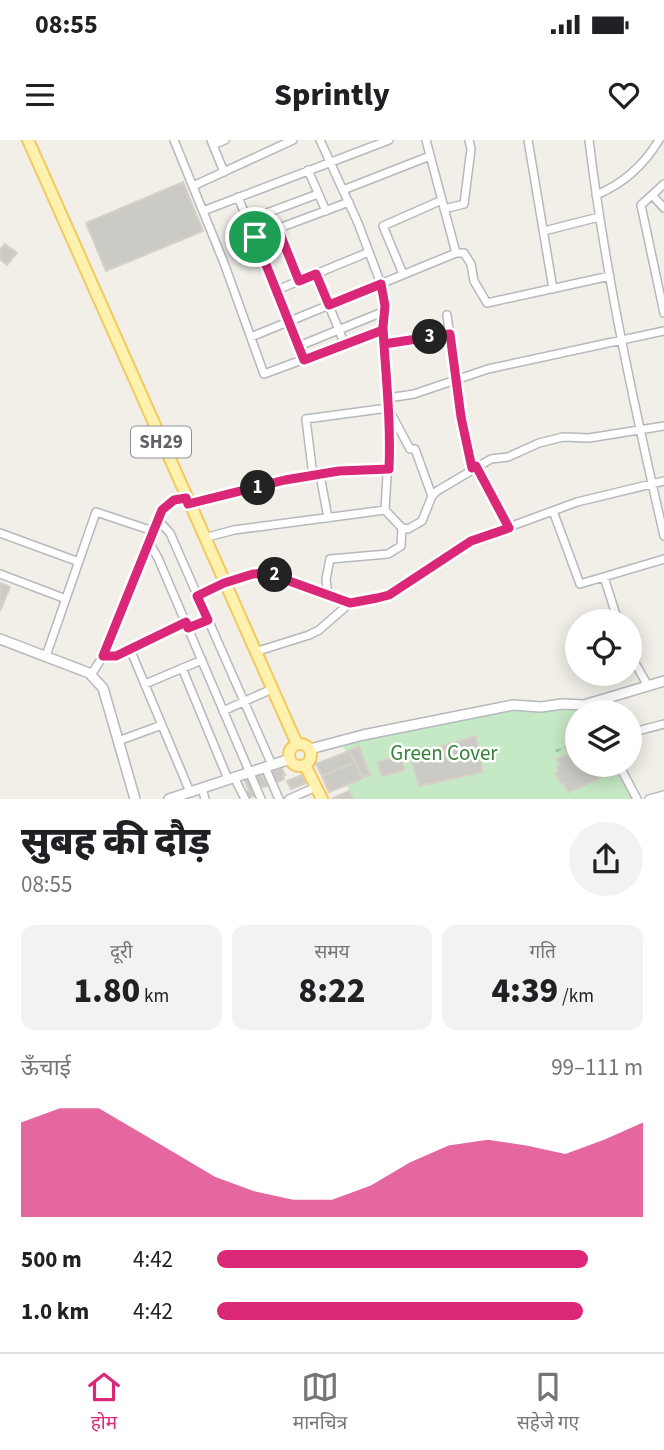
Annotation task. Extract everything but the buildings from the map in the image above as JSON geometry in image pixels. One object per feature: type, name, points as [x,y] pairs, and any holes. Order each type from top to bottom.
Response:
[{"type":"main road","name":"SH29","points":[[28,140],[297,744]]},
{"type":"main road","points":[[297,744],[304,744],[310,749],[310,760],[305,765],[294,764],[290,759],[291,748],[297,744]]},
{"type":"main road","points":[[305,765],[322,799]]},
{"type":"street","points":[[174,140],[264,374],[383,330]]},
{"type":"street","points":[[224,172],[212,143],[225,140]]},
{"type":"street","points":[[193,186],[293,140]]},
{"type":"street","points":[[320,140],[349,202],[381,284],[385,311],[383,330],[390,424],[385,510]]},
{"type":"street","points":[[203,211],[389,140]]},
{"type":"street","points":[[426,140],[456,253]]},
{"type":"street","points":[[444,209],[464,204],[471,149],[468,140]]},
{"type":"street","points":[[528,140],[553,289]]},
{"type":"street","points":[[589,140],[610,276],[640,430],[652,484],[661,510],[664,536]]},
{"type":"street","points":[[596,195],[612,188],[630,174],[650,155],[658,140]]},
{"type":"street","points":[[343,190],[430,156]]},
{"type":"street","points":[[308,170],[326,211]]},
{"type":"street","points":[[664,184],[641,205],[664,313]]},
{"type":"street","points":[[248,220],[318,194]]},
{"type":"street","points":[[652,195],[664,208]]},
{"type":"street","points":[[238,197],[304,360]]},
{"type":"street","points":[[403,274],[383,226],[442,200]]},
{"type":"street","points":[[255,237],[349,202]]},
{"type":"street","points":[[544,231],[599,216]]},
{"type":"street","points":[[278,229],[299,281]]},
{"type":"street","points":[[277,290],[369,253]]},
{"type":"street","points":[[251,337],[456,253],[464,253],[471,264],[474,281],[487,303],[610,276]]},
{"type":"street","points":[[316,274],[345,345]]},
{"type":"street","points":[[299,346],[385,311]]},
{"type":"street","points":[[447,315],[455,381],[474,467],[509,528]]},
{"type":"street","points":[[387,398],[414,394],[488,369],[664,331]]},
{"type":"street","points":[[384,344],[450,334]]},
{"type":"street","points":[[328,518],[316,475],[306,419],[388,408]]},
{"type":"street","points":[[388,408],[406,443],[410,449],[415,450],[432,496]]},
{"type":"street","points":[[385,510],[402,527],[408,529],[422,521],[432,496],[474,467],[491,459],[508,457],[539,443],[562,437],[589,438],[664,426]]},
{"type":"street","points":[[91,675],[103,656],[162,510],[174,500],[187,501],[339,471],[389,469]]},
{"type":"street","points":[[197,596],[224,583],[253,574],[267,573],[350,603],[389,595],[461,546],[601,495],[664,481]]},
{"type":"street","points":[[204,538],[234,530],[385,510]]},
{"type":"street","points":[[553,511],[580,584],[664,559]]},
{"type":"street","points":[[46,656],[96,512],[153,531]]},
{"type":"street","points":[[158,520],[170,533],[208,620],[243,702],[279,799]]},
{"type":"street","points":[[328,596],[326,579],[330,559],[388,554],[401,546],[402,527]]},
{"type":"street","points":[[0,533],[79,562]]},
{"type":"street","points":[[149,542],[261,799]]},
{"type":"street","points":[[0,574],[66,599]]},
{"type":"street","points":[[604,577],[614,609]]},
{"type":"street","points":[[255,652],[319,630],[350,603]]},
{"type":"street","points":[[103,656],[116,656],[187,625],[208,620]]},
{"type":"street","points":[[0,639],[91,675],[103,688],[135,799]]},
{"type":"street","points":[[130,649],[190,792]]},
{"type":"street","points":[[145,684],[202,660]]},
{"type":"street","points":[[182,668],[231,778],[244,799]]},
{"type":"street","points":[[642,675],[648,686]]},
{"type":"street","points":[[607,700],[664,681]]},
{"type":"street","points":[[223,711],[272,689]]},
{"type":"street","points":[[310,749],[363,735],[513,705],[541,707],[565,705]]},
{"type":"street","points":[[642,730],[664,724]]},
{"type":"street","points":[[118,741],[162,725]]},
{"type":"street","points":[[169,799],[290,759]]},
{"type":"street","points":[[625,777],[637,799]]},
{"type":"street","points":[[289,799],[316,787]]},
{"type":"street","points":[[202,788],[205,799]]},
{"type":"street","points":[[649,799],[664,795]]},
{"type":"path","points":[[556,749],[557,751],[565,747]]},
{"type":"green space","name":"Green Cover","points":[[513,705],[565,707],[565,777],[623,777],[634,799],[353,799],[347,785],[371,775],[359,746],[346,752],[341,741]]},
{"type":"route","points":[[278,229],[299,281],[316,274],[329,305],[381,284],[385,306],[384,344],[450,334],[455,381],[472,468],[476,466],[509,528],[461,546],[389,595],[350,603],[267,573],[253,574],[224,583],[197,596],[208,620],[188,628],[186,622],[116,656],[103,656],[162,510],[174,500],[186,498],[188,504],[246,492],[285,480],[339,471],[389,469],[390,424],[387,398],[383,330],[304,360],[255,237],[278,229]]}]
